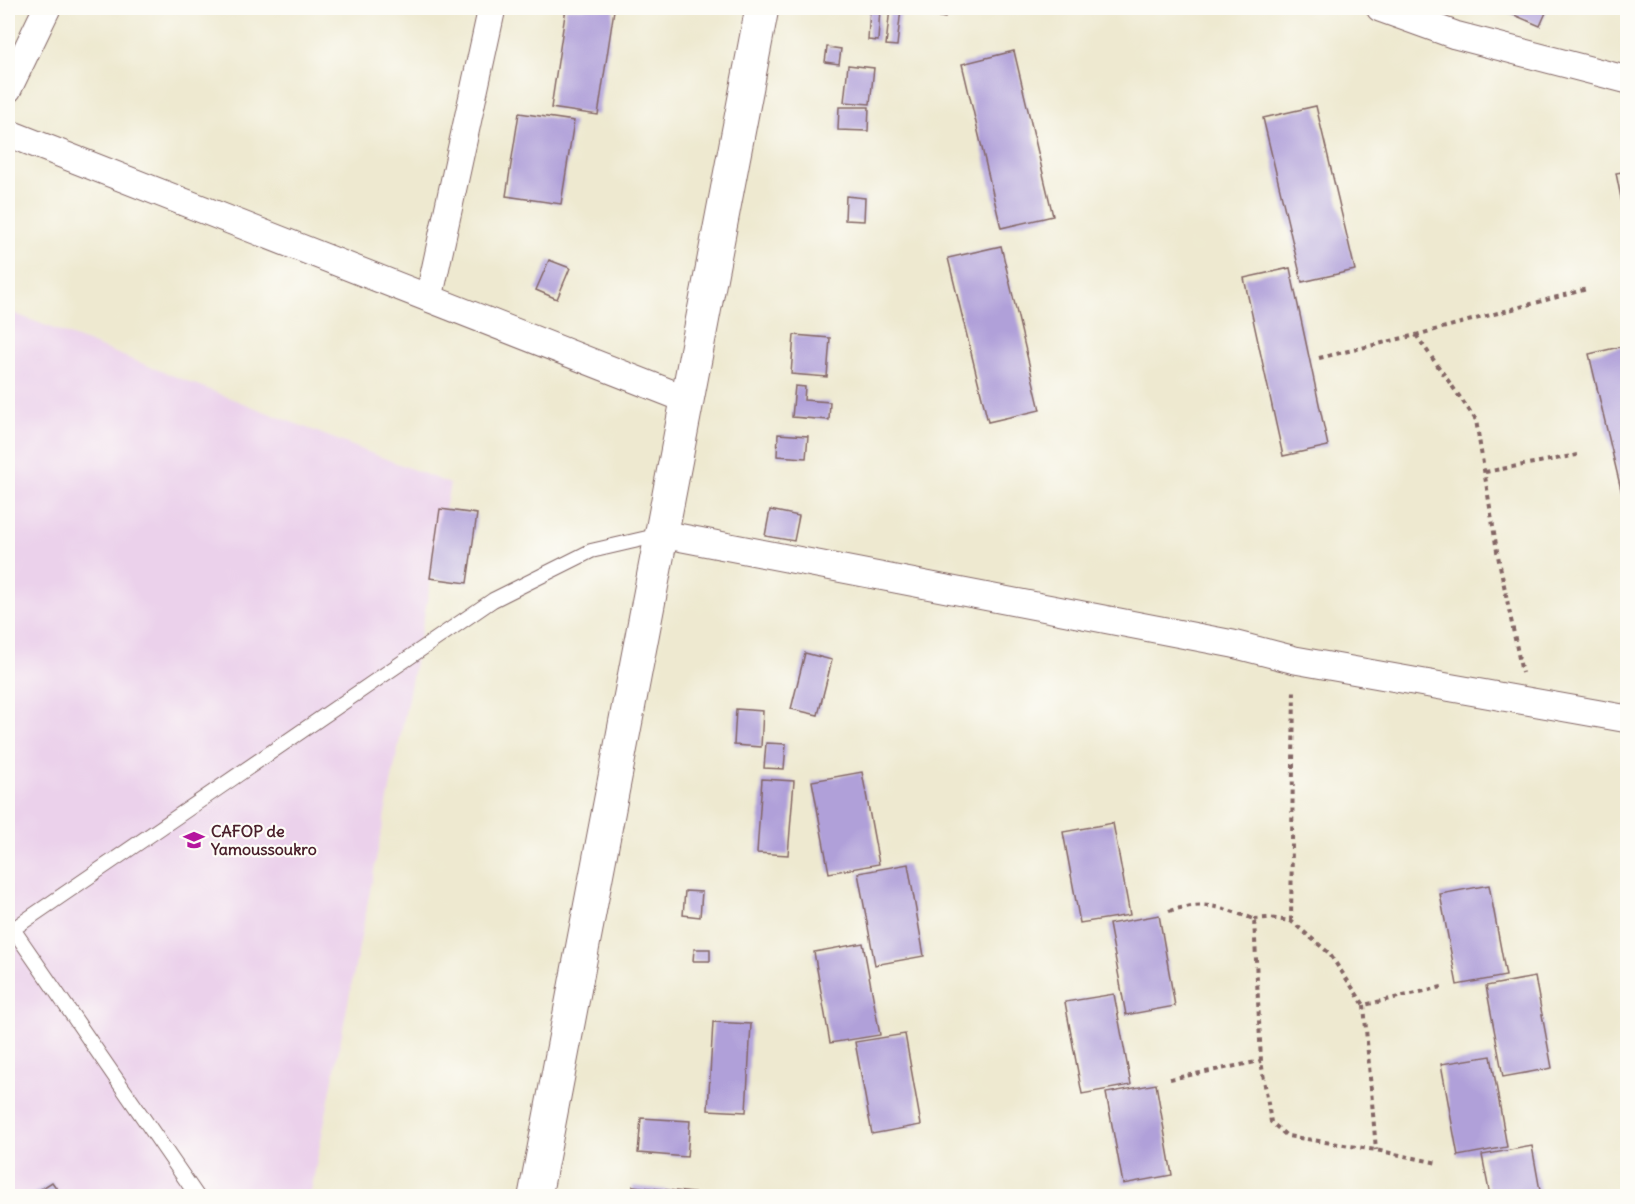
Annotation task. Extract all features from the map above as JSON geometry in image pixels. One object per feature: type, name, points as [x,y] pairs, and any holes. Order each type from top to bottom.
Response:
[{"type":"street","points":[[8,89],[46,8]]},
{"type":"street","points":[[429,298],[492,8]]},
{"type":"street","points":[[535,1197],[762,8]]},
{"type":"street","points":[[1380,8],[1455,35],[1628,80]]},
{"type":"street","points":[[8,133],[688,400]]},
{"type":"street","points":[[662,534],[1233,644],[1295,660],[1628,719]]},
{"type":"lane","points":[[197,1197],[10,929],[494,600],[591,551],[662,534]]},
{"type":"path","points":[[1319,358],[1416,335],[1587,289]]},
{"type":"path","points":[[1416,335],[1476,420],[1497,551],[1527,700]]},
{"type":"path","points":[[1485,472],[1576,455]]},
{"type":"path","points":[[1291,921],[1295,660]]},
{"type":"path","points":[[1169,911],[1188,905],[1216,905],[1254,919],[1291,921],[1329,952],[1364,1005],[1376,1150]]},
{"type":"path","points":[[1254,919],[1261,1061],[1272,1122],[1287,1136],[1376,1150],[1438,1163]]},
{"type":"path","points":[[1364,1005],[1442,987]]},
{"type":"path","points":[[1170,1079],[1261,1061]]},
{"type":"shaded area","name":"CAFOP de Yamoussoukro","points":[[8,311],[450,484],[310,1196],[8,1196]]},
{"type":"building","points":[[566,8],[614,10],[598,115],[551,108]]},
{"type":"building","points":[[870,8],[880,8],[878,41],[868,40]]},
{"type":"building","points":[[890,8],[901,8],[897,46],[886,45]]},
{"type":"building","points":[[905,8],[947,8],[945,18],[904,11]]},
{"type":"building","points":[[1498,8],[1548,8],[1540,26]]},
{"type":"building","points":[[827,47],[841,49],[839,64],[825,62]]},
{"type":"building","points":[[1014,51],[1053,216],[1001,228],[962,64]]},
{"type":"building","points":[[848,65],[874,68],[870,104],[844,102]]},
{"type":"building","points":[[1316,106],[1355,270],[1302,282],[1263,118]]},
{"type":"building","points":[[839,107],[869,107],[868,131],[838,130]]},
{"type":"building","points":[[519,113],[574,121],[561,204],[506,196]]},
{"type":"building","points":[[1628,171],[1628,223],[1626,223],[1616,173]]},
{"type":"building","points":[[846,196],[865,198],[864,221],[845,220]]},
{"type":"building","points":[[1001,246],[1040,410],[988,422],[948,258]]},
{"type":"building","points":[[549,260],[570,268],[557,299],[536,290]]},
{"type":"building","points":[[1290,268],[1328,446],[1283,456],[1244,278]]},
{"type":"building","points":[[794,335],[830,338],[827,377],[791,374]]},
{"type":"building","points":[[1628,345],[1628,515],[1627,515],[1589,354]]},
{"type":"building","points":[[795,386],[805,387],[804,400],[830,402],[829,420],[792,417]]},
{"type":"building","points":[[778,434],[808,436],[806,458],[777,456]]},
{"type":"building","points":[[440,509],[477,514],[467,583],[430,578]]},
{"type":"building","points":[[770,510],[799,516],[794,541],[765,536]]},
{"type":"building","points":[[805,653],[832,660],[818,715],[791,709]]},
{"type":"building","points":[[736,709],[763,711],[761,747],[734,745]]},
{"type":"building","points":[[766,743],[786,744],[784,769],[764,768]]},
{"type":"building","points":[[862,772],[879,864],[829,873],[812,781]]},
{"type":"building","points":[[762,779],[794,781],[788,855],[757,853]]},
{"type":"building","points":[[1113,823],[1130,915],[1080,923],[1063,832]]},
{"type":"building","points":[[908,864],[924,956],[875,965],[858,873]]},
{"type":"building","points":[[1489,885],[1506,976],[1457,985],[1440,894]]},
{"type":"building","points":[[685,891],[702,892],[700,917],[683,915]]},
{"type":"building","points":[[1159,915],[1175,1006],[1126,1015],[1109,924]]},
{"type":"building","points":[[863,943],[880,1035],[830,1043],[814,952]]},
{"type":"building","points":[[694,949],[710,949],[710,961],[693,961]]},
{"type":"building","points":[[1535,977],[1552,1068],[1503,1077],[1486,986]]},
{"type":"building","points":[[1114,994],[1131,1085],[1082,1094],[1065,1002]]},
{"type":"building","points":[[713,1022],[751,1024],[746,1112],[708,1110]]},
{"type":"building","points":[[905,1034],[921,1125],[872,1134],[855,1042]]},
{"type":"building","points":[[1491,1056],[1507,1147],[1458,1156],[1441,1064]]},
{"type":"building","points":[[1156,1084],[1172,1175],[1123,1184],[1106,1093]]},
{"type":"building","points":[[641,1118],[690,1121],[687,1157],[638,1153]]},
{"type":"building","points":[[1532,1146],[1541,1196],[1490,1196],[1482,1155]]},
{"type":"building","points":[[52,1182],[62,1196],[30,1196]]},
{"type":"building","points":[[633,1186],[709,1195],[709,1196],[632,1196]]},
{"type":"place","name":"CAFOP de Yamoussoukro","points":[[194,840]]}]
